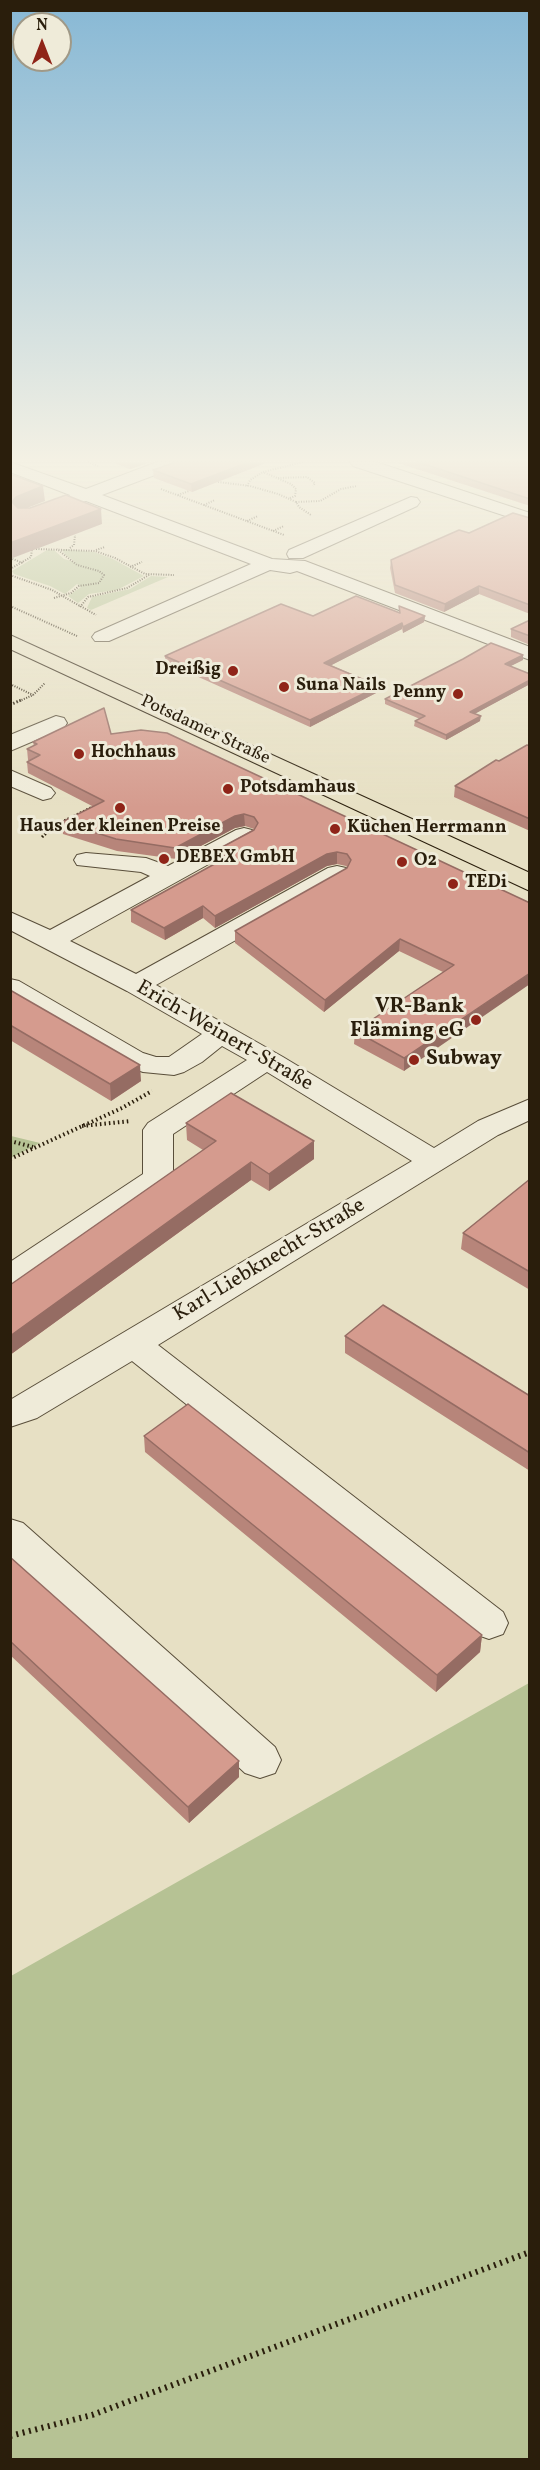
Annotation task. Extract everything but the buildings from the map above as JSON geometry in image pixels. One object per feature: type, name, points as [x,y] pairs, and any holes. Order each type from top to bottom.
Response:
[{"type":"main road","name":"Potsdamer Straße","points":[[10,642],[226,740],[530,883]]},
{"type":"street","points":[[102,637],[238,577]]},
{"type":"street","points":[[352,577],[530,654]]},
{"type":"street","points":[[10,744],[56,723]]},
{"type":"street","points":[[10,777],[43,793]]},
{"type":"street","points":[[50,941],[244,835]]},
{"type":"street","points":[[86,860],[146,865],[168,876]]},
{"type":"street","points":[[136,985],[337,873]]},
{"type":"street","name":"Erich-Weinert-Straße","points":[[10,920],[136,985],[433,1161]]},
{"type":"street","points":[[10,987],[132,1059],[153,1066],[174,1066],[192,1056],[220,1034]]},
{"type":"street","points":[[10,1278],[158,1178],[158,1130],[266,1060]]},
{"type":"street","name":"Karl-Liebknecht-Straße","points":[[10,1414],[25,1409],[488,1128],[530,1108]]},
{"type":"street","points":[[132,1343],[489,1623]]},
{"type":"street","points":[[10,1534],[260,1760]]},
{"type":"path","points":[[16,577],[62,596],[124,627]]},
{"type":"path","points":[[54,598],[79,586],[99,583],[103,577]]},
{"type":"path","points":[[80,607],[88,597],[127,588],[145,577]]},
{"type":"path","points":[[22,585],[27,582]]},
{"type":"path","points":[[10,606],[78,636]]},
{"type":"path","points":[[10,705],[33,694],[47,680]]},
{"type":"path","points":[[10,684],[33,694]]},
{"type":"path","points":[[42,837],[54,826],[104,801]]},
{"type":"path","points":[[10,1159],[122,1108],[152,1090]]},
{"type":"path","points":[[10,1141],[34,1147]]},
{"type":"path","points":[[10,2436],[92,2415],[530,2252]]},
{"type":"green space","points":[[24,577],[142,577],[117,590],[89,594],[78,603],[68,596],[81,587],[77,584],[65,594]]},
{"type":"green space","points":[[149,577],[167,577],[91,610],[87,608],[92,597],[130,589]]},
{"type":"green space","points":[[11,1136],[40,1143],[11,1158]]},
{"type":"green space","points":[[529,1683],[529,2459],[11,2459],[11,1976]]},
{"type":"place","name":"Dreißig","points":[[233,671]]},
{"type":"place","name":"Suna Nails","points":[[284,687]]},
{"type":"place","name":"Penny","points":[[458,694]]},
{"type":"place","name":"Hochhaus","points":[[79,754]]},
{"type":"place","name":"Potsdamhaus","points":[[228,789]]},
{"type":"place","name":"Haus der kleinen Preise","points":[[120,808]]},
{"type":"place","name":"Küchen Herrmann","points":[[335,829]]},
{"type":"place","name":"DEBEX GmbH","points":[[164,859]]},
{"type":"place","name":"O2","points":[[402,862]]},
{"type":"place","name":"TEDi","points":[[453,884]]},
{"type":"place","name":"VR-Bank Fläming eG","points":[[476,1020]]},
{"type":"place","name":"Subway","points":[[414,1060]]}]
